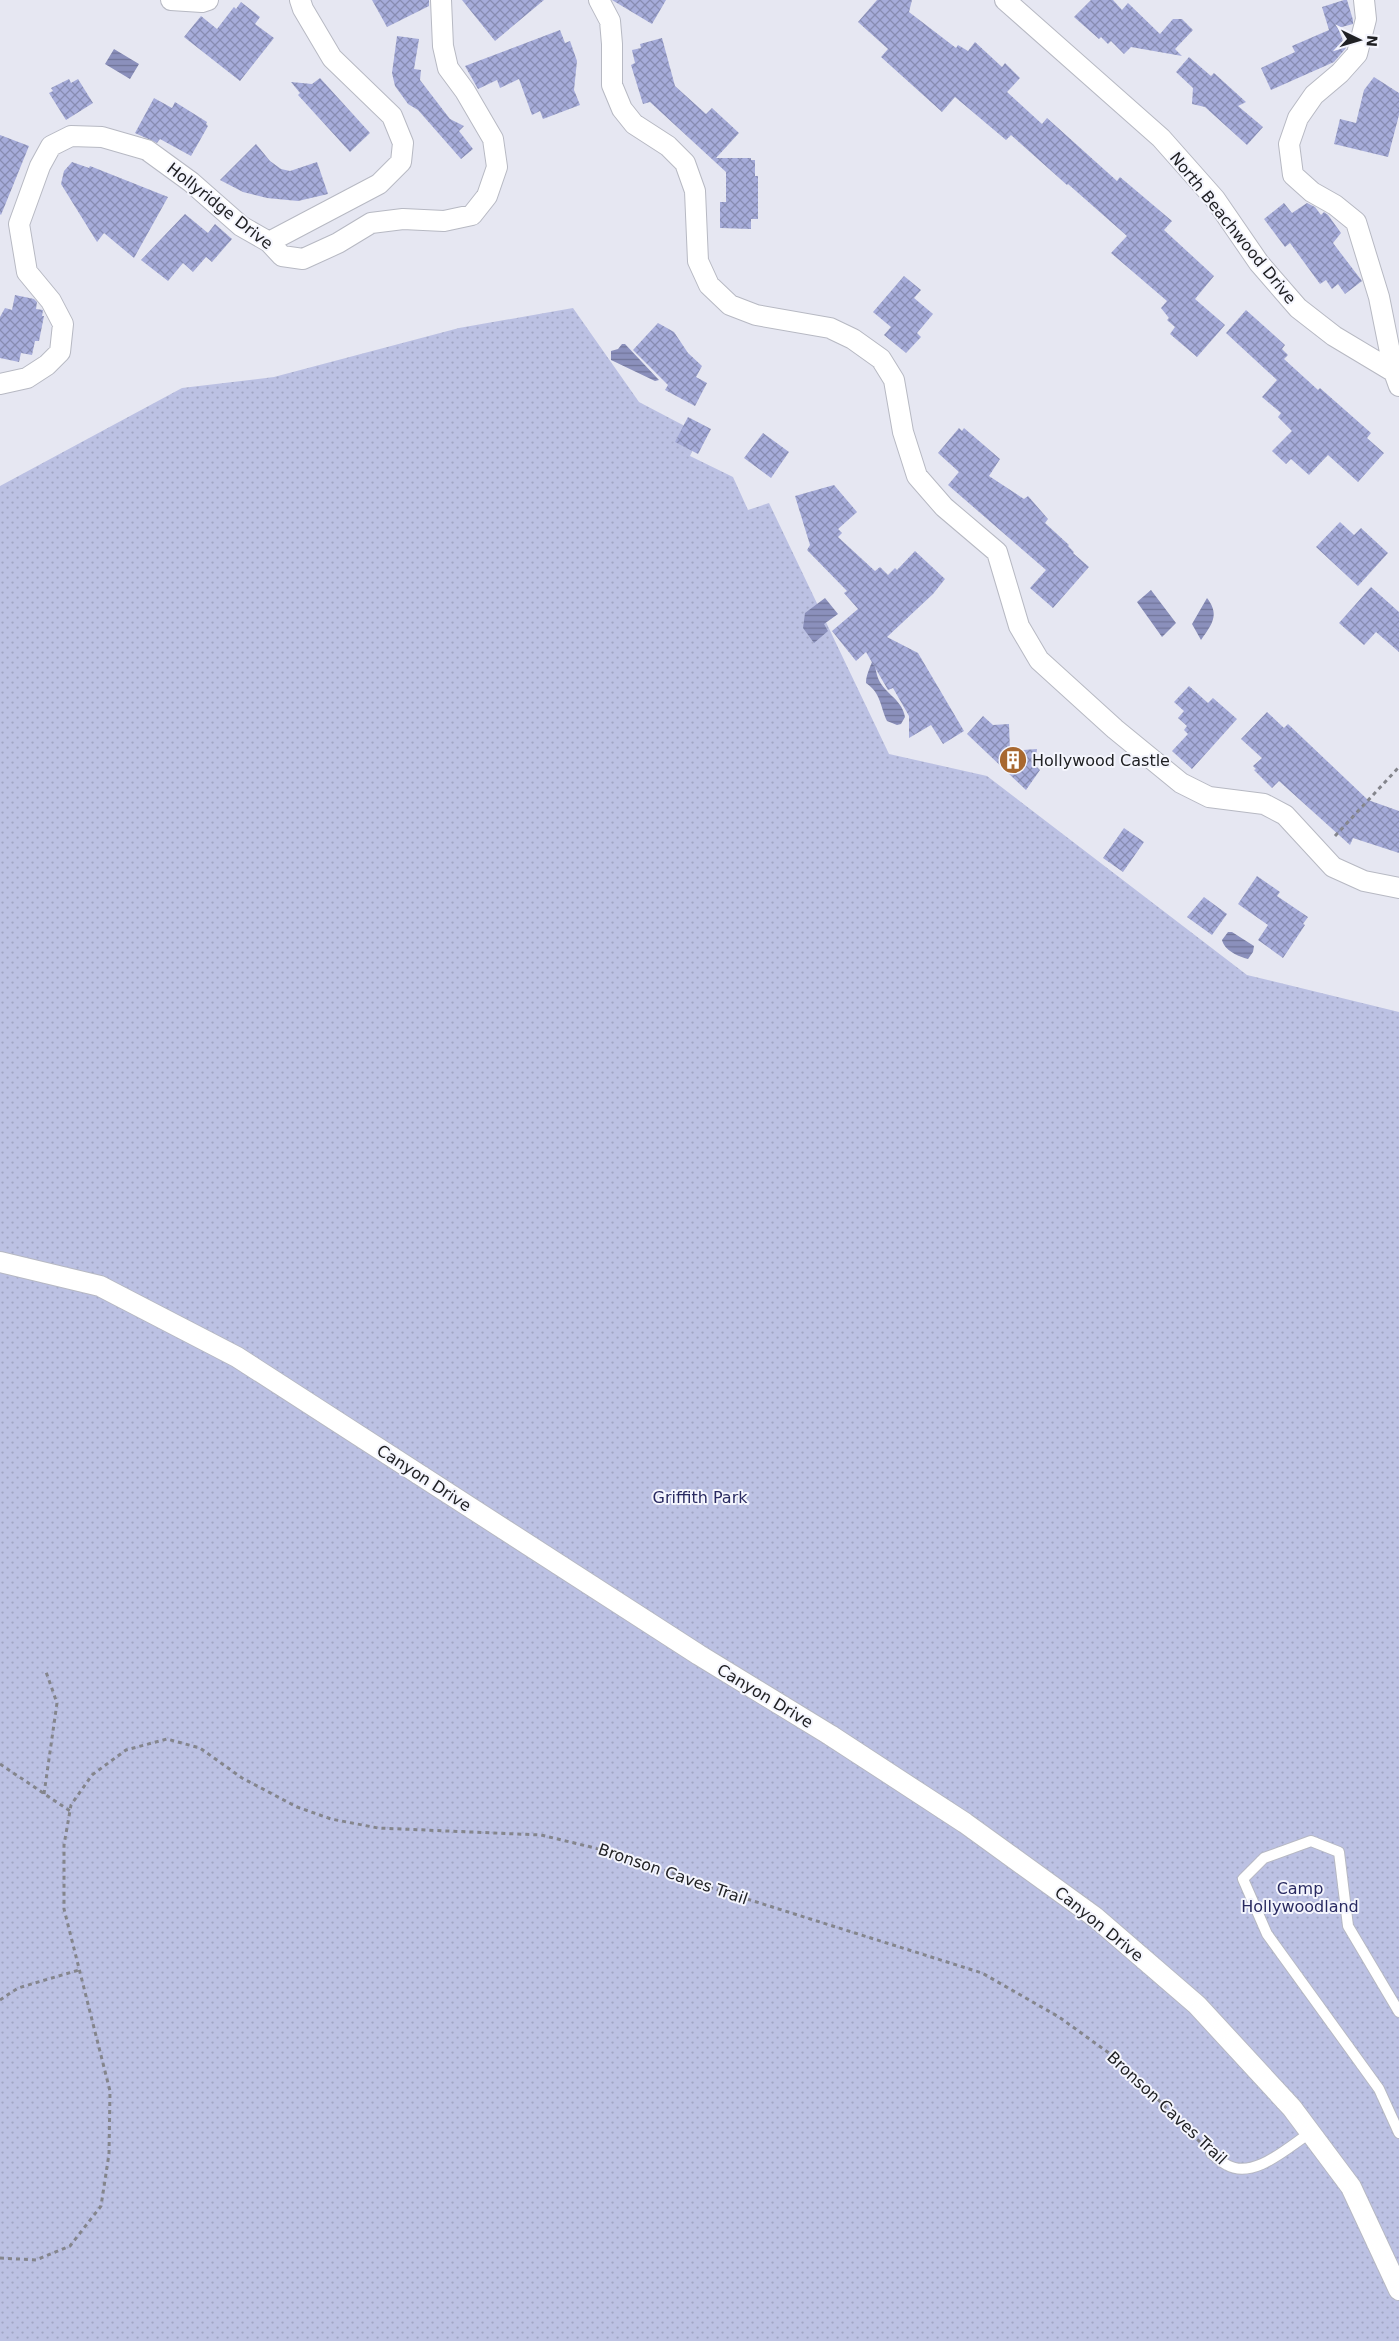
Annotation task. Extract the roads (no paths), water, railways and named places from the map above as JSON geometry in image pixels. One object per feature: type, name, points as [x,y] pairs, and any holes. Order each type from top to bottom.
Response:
[{"type":"street","points":[[171,0],[202,2],[208,0]]},
{"type":"street","points":[[269,242],[379,184],[401,162],[403,143],[392,116],[332,58],[300,0]]},
{"type":"street","name":"Hollyridge Drive","points":[[0,384],[27,378],[60,352],[63,324],[51,301],[27,272],[20,224],[40,166],[51,146],[71,136],[102,137],[147,150],[192,182],[241,226],[269,242],[282,256],[303,260],[371,224],[403,219],[444,221],[472,215],[486,196],[497,167],[493,139],[465,91],[448,68],[443,46],[441,0]]},
{"type":"street","points":[[599,0],[610,21],[612,85],[622,109],[634,124],[668,146],[685,163],[695,190],[698,261],[709,285],[730,304],[756,315],[830,328],[853,339],[881,360],[894,380],[903,432],[917,476],[944,507],[997,552],[1019,626],[1039,660],[1115,728],[1181,783],[1209,797],[1264,804],[1285,815],[1333,866],[1364,881],[1399,888]]},
{"type":"street","name":"North Beachwood Drive","points":[[1005,0],[1161,138],[1215,199],[1259,263],[1298,308],[1334,336],[1396,379]]},
{"type":"street","points":[[1364,0],[1366,19],[1357,54],[1340,73],[1314,95],[1298,118],[1289,144],[1293,175],[1312,192],[1335,204],[1356,222],[1379,297],[1396,379]]},
{"type":"street","name":"Canyon Drive","points":[[0,1262],[100,1286],[237,1356],[699,1655],[830,1735],[965,1823],[1095,1917],[1197,2005],[1292,2108],[1351,2187],[1399,2290]]},
{"type":"lane","points":[[1399,2012],[1348,1926],[1339,1852],[1311,1841],[1264,1858],[1243,1879],[1267,1934],[1379,2089],[1399,2133]]},
{"type":"lane","name":"Bronson Caves Trail","points":[[1211,2153],[1227,2165],[1250,2169],[1310,2133]]},
{"type":"place","name":"Hollywood Castle","points":[[1013,760]]},
{"type":"park label","name":"Griffith Park","points":[[700,1497]]},
{"type":"park label","name":"Camp Hollywoodland","points":[[1300,1897]]}]
